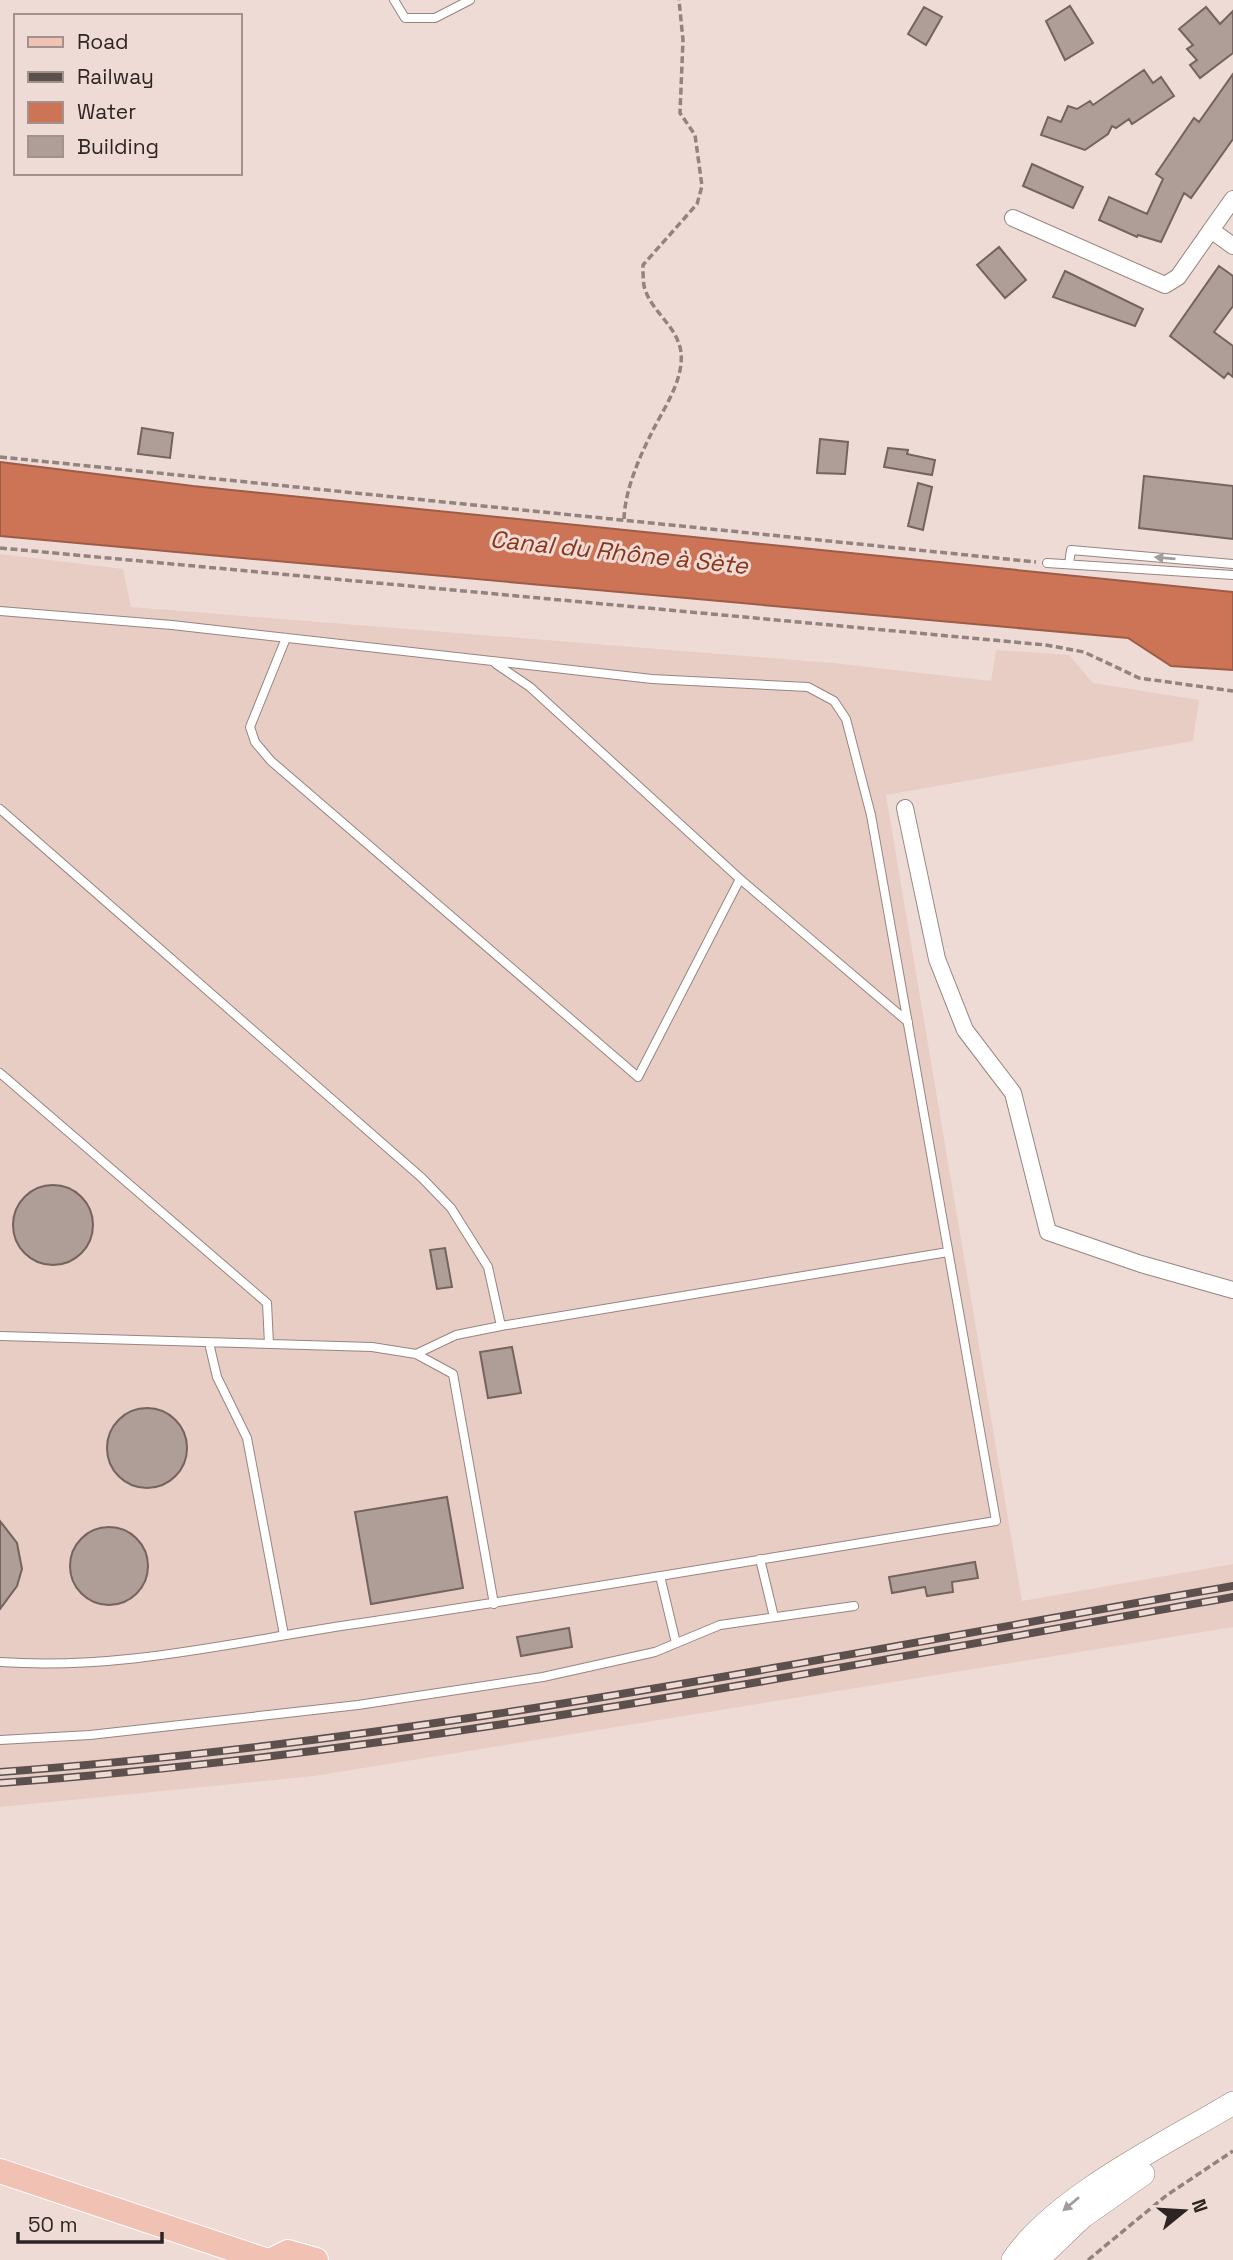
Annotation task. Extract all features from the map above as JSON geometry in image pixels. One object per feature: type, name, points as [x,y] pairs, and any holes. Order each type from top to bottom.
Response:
[{"type":"main road","points":[[1013,2260],[1021,2248],[1077,2198],[1233,2103]]},
{"type":"main road","points":[[1037,2260],[1082,2217],[1138,2177],[1233,2120]]},
{"type":"main road","points":[[0,2171],[223,2252],[265,2260]]},
{"type":"main road","points":[[272,2260],[288,2252],[316,2260]]},
{"type":"street","points":[[1013,218],[1165,285],[1178,277],[1233,199]]},
{"type":"street","points":[[1211,230],[1233,247]]},
{"type":"street","points":[[905,808],[937,959],[965,1030],[1013,1093],[1048,1232],[1141,1264],[1233,1290]]},
{"type":"lane","points":[[394,0],[405,18],[435,18],[470,0]]},
{"type":"lane","points":[[1069,564],[1071,550],[1233,564]]},
{"type":"lane","points":[[1047,563],[1233,575]]},
{"type":"lane","points":[[0,611],[286,638],[652,679],[808,687],[834,701],[846,719],[871,815],[996,1521],[494,1604],[284,1635],[165,1657],[57,1666],[0,1662]]},
{"type":"lane","points":[[286,638],[250,727],[255,742],[271,761],[638,1077],[740,879]]},
{"type":"lane","points":[[493,662],[530,687],[740,879],[908,1022]]},
{"type":"lane","points":[[0,809],[429,1185],[451,1208],[488,1267],[501,1326]]},
{"type":"lane","points":[[0,1073],[267,1303],[269,1344]]},
{"type":"lane","points":[[416,1354],[456,1335],[501,1326],[948,1252]]},
{"type":"lane","points":[[0,1336],[372,1347],[416,1354],[453,1374],[494,1604]]},
{"type":"lane","points":[[209,1343],[217,1377],[247,1438],[284,1635]]},
{"type":"lane","points":[[760,1559],[774,1617]]},
{"type":"lane","points":[[660,1576],[676,1643]]},
{"type":"lane","points":[[0,1740],[90,1735],[358,1705],[543,1677],[654,1652],[720,1625],[854,1606]]},
{"type":"path","points":[[624,519],[625,502],[634,478],[651,434],[671,397],[681,352],[673,330],[644,288],[643,265],[697,204],[702,186],[695,135],[680,113],[683,40],[679,0]]},
{"type":"path","points":[[0,457],[1047,563]]},
{"type":"path","points":[[0,548],[1046,645],[1084,652],[1139,678],[1233,691]]},
{"type":"path","points":[[1088,2260],[1167,2196],[1233,2151]]},
{"type":"shaded area","points":[[0,554],[123,569],[131,607],[833,663],[991,681],[996,650],[1069,655],[1093,683],[1199,700],[1193,741],[886,795],[1022,1601],[1233,1564],[1233,1627],[314,1776],[0,1807]]},
{"type":"water","name":"Canal du Rhône à Sète","points":[[0,462],[193,486],[1233,592],[1233,670],[1171,666],[1128,638],[0,536]]},
{"type":"building","points":[[1070,6],[1093,43],[1065,60],[1046,21]]},
{"type":"building","points":[[924,7],[942,17],[926,45],[908,34]]},
{"type":"building","points":[[1206,7],[1220,24],[1233,11],[1233,53],[1200,78],[1190,65],[1197,60],[1187,49],[1193,45],[1179,29]]},
{"type":"building","points":[[1144,70],[1153,83],[1161,77],[1174,96],[1132,124],[1129,119],[1116,128],[1112,126],[1108,134],[1085,150],[1041,135],[1048,117],[1061,122],[1068,106],[1077,109],[1090,101],[1093,105]]},
{"type":"building","points":[[1233,74],[1233,139],[1191,198],[1184,193],[1161,242],[1138,235],[1137,237],[1099,220],[1109,197],[1147,214],[1163,179],[1156,174],[1194,118],[1199,122]]},
{"type":"building","points":[[1032,164],[1083,187],[1073,208],[1023,186]]},
{"type":"building","points":[[999,247],[1026,280],[1005,298],[977,265]]},
{"type":"building","points":[[1219,266],[1233,276],[1233,306],[1214,332],[1233,346],[1233,377],[1228,373],[1224,378],[1170,336]]},
{"type":"building","points":[[1065,271],[1143,309],[1135,326],[1053,297]]},
{"type":"building","points":[[142,428],[173,433],[170,458],[138,454]]},
{"type":"building","points":[[820,439],[848,442],[845,474],[817,473]]},
{"type":"building","points":[[888,448],[908,450],[907,454],[935,460],[932,475],[884,467]]},
{"type":"building","points":[[1144,476],[1233,486],[1233,539],[1139,528]]},
{"type":"building","points":[[918,483],[932,487],[923,530],[908,526]]},
{"type":"building","points":[[53,1185],[68,1188],[81,1197],[90,1210],[93,1225],[90,1240],[81,1253],[68,1262],[53,1265],[38,1262],[25,1253],[16,1240],[13,1225],[16,1210],[25,1197],[38,1188]]},
{"type":"building","points":[[445,1248],[452,1287],[437,1289],[430,1250]]},
{"type":"building","points":[[512,1347],[521,1393],[488,1398],[480,1352]]},
{"type":"building","points":[[147,1408],[162,1411],[175,1420],[184,1433],[187,1448],[184,1463],[175,1476],[162,1485],[147,1488],[132,1485],[119,1476],[110,1463],[107,1448],[110,1433],[119,1420],[132,1411]]},
{"type":"building","points":[[447,1497],[463,1588],[371,1604],[355,1512]]},
{"type":"building","points":[[0,1521],[17,1543],[22,1569],[17,1586],[0,1609]]},
{"type":"building","points":[[101,1527],[117,1527],[131,1533],[142,1544],[148,1558],[148,1574],[142,1588],[131,1599],[117,1605],[101,1605],[87,1599],[76,1588],[70,1574],[70,1558],[76,1544],[87,1533]]},
{"type":"building","points":[[975,1562],[978,1578],[952,1582],[953,1592],[927,1596],[925,1587],[892,1593],[889,1577]]},
{"type":"building","points":[[569,1628],[572,1647],[521,1656],[517,1637]]},
{"type":"railway","points":[[0,1772],[155,1758],[465,1719],[773,1668],[1233,1586]]},
{"type":"railway","points":[[0,1783],[155,1769],[465,1730],[773,1680],[1233,1597]]}]
